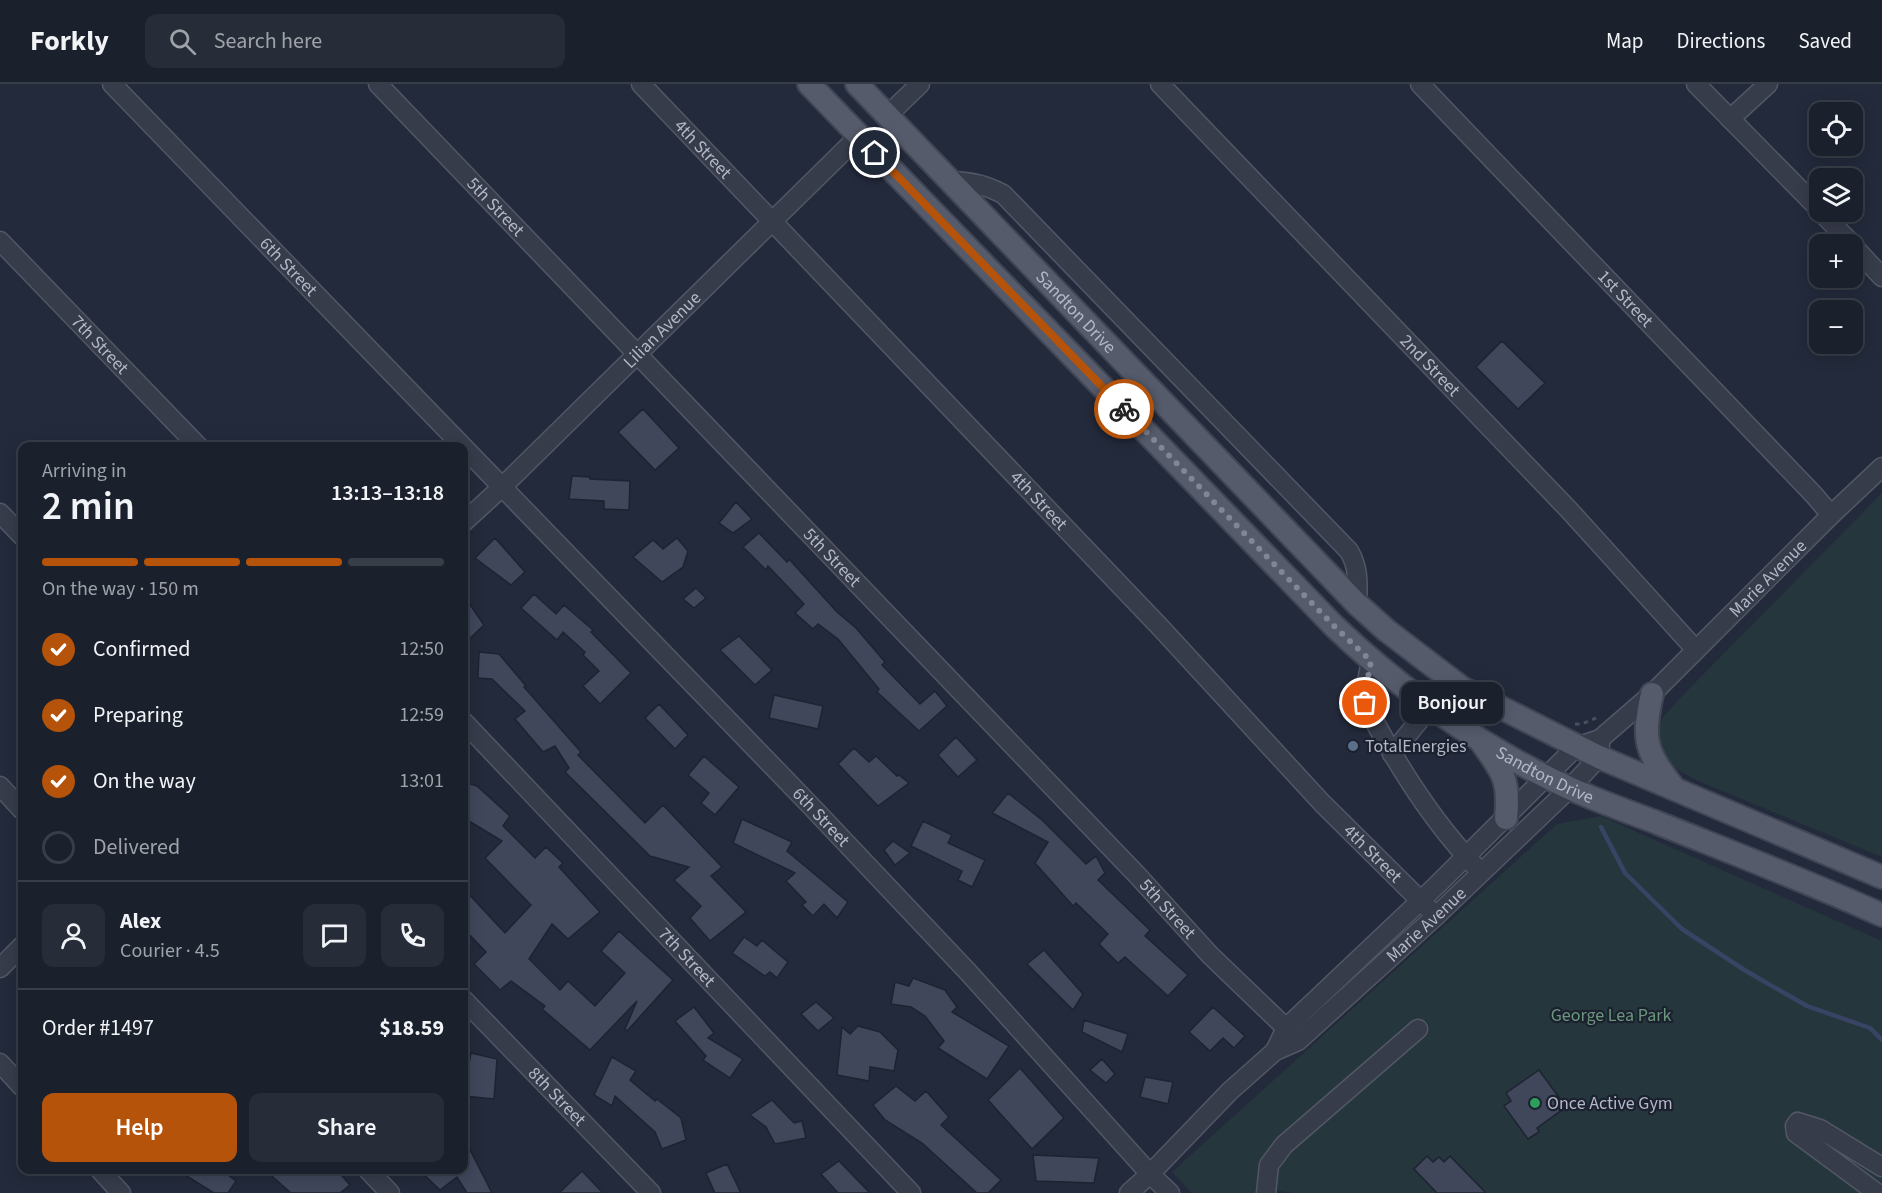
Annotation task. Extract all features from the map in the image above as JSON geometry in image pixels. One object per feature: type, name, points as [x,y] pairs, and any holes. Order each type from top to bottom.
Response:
[{"type":"main road","name":"Sandton Drive","points":[[809,84],[1334,626],[1371,661],[1430,707],[1479,740],[1570,788],[1882,915]]},
{"type":"main road","name":"Sandton Drive","points":[[857,84],[1357,603],[1394,636],[1462,688],[1576,747],[1600,748],[1674,789],[1882,877]]},
{"type":"main road","points":[[1652,694],[1646,720],[1647,744],[1652,759],[1674,789]]},
{"type":"main road","points":[[1479,740],[1502,772],[1507,786],[1506,818]]},
{"type":"street","name":"6th Street","points":[[112,84],[458,442]]},
{"type":"street","name":"5th Street","points":[[378,84],[1138,876],[1198,942],[1286,1028]]},
{"type":"street","name":"4th Street","points":[[641,84],[1152,619],[1322,802],[1436,916]]},
{"type":"street","name":"2nd Street","points":[[1160,84],[1569,510],[1696,650]]},
{"type":"street","name":"1st Street","points":[[1420,84],[1831,515]]},
{"type":"street","points":[[1696,84],[1809,200]]},
{"type":"street","points":[[1730,119],[1768,84]]},
{"type":"street","points":[[887,116],[911,87]]},
{"type":"street","name":"Lilian Avenue","points":[[468,518],[859,136]]},
{"type":"street","points":[[951,181],[968,181],[985,185],[1003,194],[1286,485],[1349,551],[1358,575],[1357,603]]},
{"type":"street","points":[[1830,222],[1842,234]]},
{"type":"street","name":"7th Street","points":[[0,241],[194,442]]},
{"type":"street","points":[[1863,257],[1882,277]]},
{"type":"street","name":"6th Street","points":[[468,452],[968,972],[1150,1174],[1170,1193]]},
{"type":"street","name":"Marie Avenue","points":[[1129,1193],[1230,1091],[1275,1051],[1299,1041],[1436,916],[1570,788],[1600,748],[1652,694],[1882,466]]},
{"type":"street","points":[[0,513],[18,532]]},
{"type":"street","points":[[1371,661],[1365,703],[1427,810],[1481,873]]},
{"type":"street","points":[[1392,753],[1430,707]]},
{"type":"street","name":"7th Street","points":[[468,726],[911,1193]]},
{"type":"street","name":"Marie Avenue","points":[[1275,1051],[1286,1028],[1421,901],[1576,747]]},
{"type":"street","points":[[0,786],[18,806]]},
{"type":"street","points":[[0,968],[18,950]]},
{"type":"street","name":"8th Street","points":[[468,1004],[651,1193]]},
{"type":"street","points":[[1266,1193],[1269,1165],[1284,1145],[1418,1029]]},
{"type":"street","points":[[0,1063],[18,1083]]},
{"type":"street","points":[[1877,1193],[1796,1133],[1795,1126],[1798,1122],[1820,1129],[1882,1167]]},
{"type":"street","points":[[104,1174],[122,1193]]},
{"type":"street","points":[[372,1174],[390,1193]]},
{"type":"path","points":[[1571,724],[1582,724],[1596,718]]},
{"type":"green space","points":[[1882,493],[1882,857],[1698,781],[1670,766],[1659,749],[1657,732],[1663,717],[1680,698]]},
{"type":"green space","name":"George Lea Park","points":[[1601,816],[1882,941],[1882,1193],[1294,1193],[1279,1191],[1276,1193],[1192,1193],[1172,1172],[1557,824]]},
{"type":"building","points":[[1502,341],[1545,383],[1518,409],[1476,367]]},
{"type":"building","points":[[643,409],[679,448],[655,470],[618,432]]},
{"type":"building","points":[[572,476],[630,481],[629,510],[604,509],[604,501],[569,499]]},
{"type":"building","points":[[736,502],[752,519],[733,533],[719,523]]},
{"type":"building","points":[[759,533],[787,562],[789,559],[837,612],[856,628],[885,662],[882,665],[920,704],[935,691],[947,706],[919,731],[877,692],[879,689],[838,639],[818,624],[813,629],[795,613],[804,604],[768,566],[766,570],[743,547]]},
{"type":"building","points":[[495,538],[525,572],[511,585],[475,558]]},
{"type":"building","points":[[677,538],[688,551],[683,567],[662,582],[633,557],[653,540],[663,549]]},
{"type":"building","points":[[696,588],[706,598],[694,608],[683,599]]},
{"type":"building","points":[[534,594],[556,614],[564,605],[593,630],[591,632],[631,673],[600,704],[583,686],[599,671],[583,655],[585,652],[563,632],[557,640],[521,608]]},
{"type":"building","points":[[468,602],[484,625],[468,640]]},
{"type":"building","points":[[739,636],[772,670],[755,685],[720,650]]},
{"type":"building","points":[[479,652],[499,654],[526,686],[524,687],[581,752],[578,755],[645,823],[663,805],[722,867],[711,876],[746,912],[710,941],[690,918],[701,906],[674,880],[689,867],[650,856],[565,772],[569,768],[555,746],[543,752],[515,719],[525,711],[492,679],[478,678]]},
{"type":"building","points":[[774,695],[823,706],[818,729],[769,718]]},
{"type":"building","points":[[659,704],[688,735],[675,749],[645,718]]},
{"type":"building","points":[[956,737],[977,760],[958,777],[938,755]]},
{"type":"building","points":[[854,748],[869,762],[876,756],[897,776],[899,775],[909,783],[878,806],[838,764]]},
{"type":"building","points":[[704,756],[739,787],[715,815],[701,803],[709,793],[688,775]]},
{"type":"building","points":[[468,783],[477,786],[510,816],[503,826],[535,858],[546,847],[563,863],[559,867],[600,912],[568,939],[552,924],[529,959],[560,990],[568,981],[595,1006],[625,973],[601,951],[619,931],[673,980],[627,1031],[625,1029],[637,1001],[590,1050],[542,1009],[545,1006],[511,981],[500,990],[474,964],[486,952],[468,933],[468,893],[505,933],[531,905],[485,858],[502,841],[468,820]]},
{"type":"building","points":[[1008,793],[1042,820],[1086,864],[1096,856],[1105,873],[1098,880],[1150,930],[1145,936],[1188,975],[1168,996],[1125,957],[1118,963],[1099,944],[1108,934],[1076,903],[1073,906],[1035,863],[1048,842],[992,813]]},
{"type":"building","points":[[742,819],[792,842],[787,851],[848,902],[837,918],[824,904],[813,916],[802,905],[806,902],[786,881],[795,873],[733,843]]},
{"type":"building","points":[[923,821],[952,835],[948,843],[985,860],[972,887],[958,880],[962,871],[911,846]]},
{"type":"building","points":[[893,841],[910,853],[895,865],[884,850]]},
{"type":"building","points":[[744,937],[757,946],[762,940],[788,962],[777,978],[770,972],[765,976],[732,953]]},
{"type":"building","points":[[1044,950],[1083,994],[1073,1010],[1027,964]]},
{"type":"building","points":[[913,978],[945,990],[957,1007],[952,1012],[1009,1046],[987,1079],[938,1048],[944,1041],[925,1016],[911,1007],[891,1004],[895,982],[909,986]]},
{"type":"building","points":[[816,1002],[834,1018],[818,1031],[801,1014]]},
{"type":"building","points":[[694,1007],[714,1033],[708,1038],[743,1059],[730,1078],[703,1060],[706,1056],[675,1021]]},
{"type":"building","points":[[1213,1007],[1245,1036],[1234,1048],[1223,1038],[1210,1051],[1189,1032]]},
{"type":"building","points":[[1084,1020],[1128,1034],[1122,1052],[1082,1032]]},
{"type":"building","points":[[858,1026],[880,1032],[898,1050],[894,1071],[870,1067],[869,1081],[837,1075],[842,1027],[850,1034]]},
{"type":"building","points":[[471,1053],[497,1059],[494,1099],[468,1096],[468,1068]]},
{"type":"building","points":[[612,1057],[636,1071],[630,1080],[655,1101],[657,1099],[681,1118],[686,1140],[662,1149],[655,1132],[615,1096],[612,1106],[594,1095]]},
{"type":"building","points":[[1102,1059],[1115,1074],[1106,1083],[1090,1070]]},
{"type":"building","points":[[1020,1068],[1064,1118],[1032,1149],[988,1100]]},
{"type":"building","name":"Once Active Gym","points":[[1539,1070],[1566,1107],[1537,1128],[1539,1132],[1528,1139],[1504,1106],[1511,1101],[1506,1093]]},
{"type":"building","points":[[1145,1077],[1173,1082],[1168,1104],[1140,1097]]},
{"type":"building","points":[[896,1086],[915,1101],[926,1091],[949,1117],[941,1125],[1001,1180],[988,1193],[977,1193],[922,1143],[885,1120],[873,1105]]},
{"type":"building","points":[[772,1100],[794,1123],[802,1121],[806,1138],[775,1144],[766,1127],[750,1115]]},
{"type":"building","points":[[468,1146],[492,1193],[467,1193],[457,1177],[440,1190],[423,1174],[468,1174]]},
{"type":"building","points":[[1033,1155],[1099,1158],[1094,1183],[1036,1181]]},
{"type":"building","points":[[1427,1156],[1433,1162],[1439,1157],[1444,1162],[1450,1156],[1486,1193],[1437,1193],[1414,1169]]},
{"type":"building","points":[[839,1161],[870,1193],[838,1193],[821,1174]]},
{"type":"building","points":[[727,1164],[741,1193],[715,1193],[706,1173]]},
{"type":"building","points":[[582,1171],[603,1193],[559,1193]]},
{"type":"building","points":[[183,1174],[226,1174],[236,1181],[228,1193],[214,1193]]},
{"type":"building","points":[[270,1174],[340,1174],[350,1185],[340,1193],[291,1193]]},
{"type":"waterway","points":[[1601,827],[1625,873],[1682,929],[1746,971],[1807,1006],[1870,1028],[1882,1040]]},
{"type":"way so far","points":[[1124,409],[1334,626],[1371,661],[1365,703]]},
{"type":"place","name":"Bonjour","points":[[1365,703]]},
{"type":"place","name":"TotalEnergies","points":[[1353,746]]},
{"type":"place","name":"Once Active Gym","points":[[1535,1103]]},
{"type":"route","points":[[875,153],[1124,409]]}]
